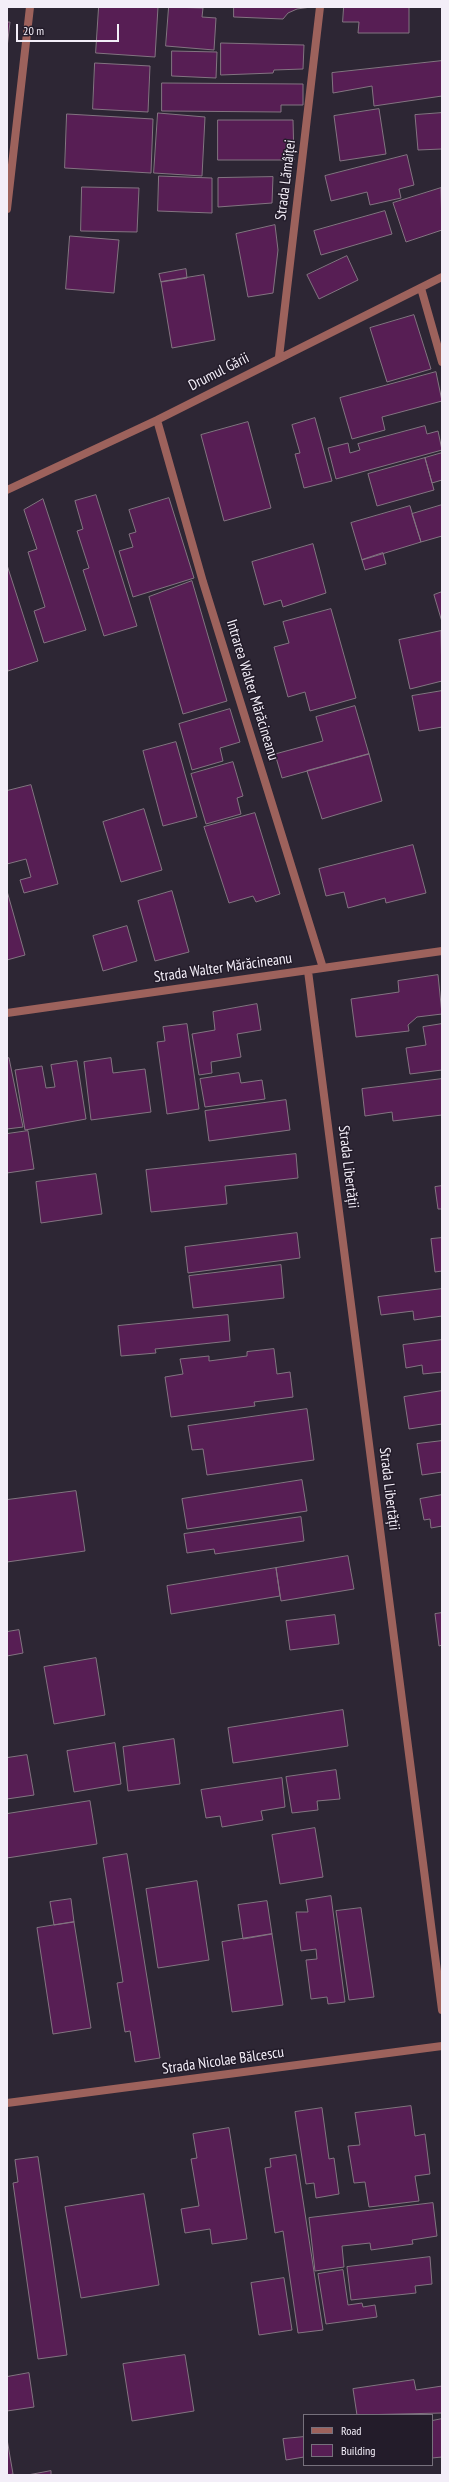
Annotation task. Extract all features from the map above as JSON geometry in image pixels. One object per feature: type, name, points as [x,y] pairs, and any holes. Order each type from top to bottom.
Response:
[{"type":"street","points":[[7,209],[30,7]]},
{"type":"street","name":"Strada Lămâiței","points":[[279,357],[320,7]]},
{"type":"street","name":"Drumul Gării","points":[[7,490],[157,420],[279,357],[442,277]]},
{"type":"street","points":[[421,288],[442,362]]},
{"type":"street","name":"Intrarea Walter Mărăcineanu","points":[[157,420],[204,582],[323,968]]},
{"type":"street","name":"Strada Walter Mărăcineanu","points":[[7,1012],[442,950]]},
{"type":"street","name":"Strada Libertății","points":[[308,970],[442,2010]]},
{"type":"street","name":"Strada Nicolae Bălcescu","points":[[7,2104],[442,2046]]},
{"type":"building","points":[[99,7],[158,7],[155,57],[96,53]]},
{"type":"building","points":[[169,7],[203,8],[202,17],[216,18],[214,50],[166,46]]},
{"type":"building","points":[[234,7],[311,7],[297,9],[288,13],[283,19],[234,17]]},
{"type":"building","points":[[344,7],[409,7],[409,33],[358,33],[359,22],[343,22]]},
{"type":"building","points":[[7,22],[10,22],[7,48]]},
{"type":"building","points":[[221,43],[304,45],[303,69],[274,70],[273,73],[221,75]]},
{"type":"building","points":[[172,51],[217,52],[216,78],[172,76]]},
{"type":"building","points":[[442,61],[442,96],[374,106],[372,86],[333,93],[332,73]]},
{"type":"building","points":[[95,63],[150,66],[148,112],[93,109]]},
{"type":"building","points":[[162,83],[303,84],[303,105],[281,105],[281,112],[162,111]]},
{"type":"building","points":[[379,109],[386,154],[340,161],[334,116]]},
{"type":"building","points":[[158,113],[205,117],[202,176],[154,173]]},
{"type":"building","points":[[442,113],[442,149],[418,150],[415,115]]},
{"type":"building","points":[[67,114],[153,119],[151,173],[65,168]]},
{"type":"building","points":[[218,120],[293,120],[294,160],[218,160]]},
{"type":"building","points":[[407,155],[414,185],[399,189],[401,198],[370,205],[367,192],[331,201],[325,176]]},
{"type":"building","points":[[159,176],[212,178],[212,213],[158,211]]},
{"type":"building","points":[[273,177],[272,203],[218,207],[218,178]]},
{"type":"building","points":[[82,187],[139,188],[137,232],[81,231]]},
{"type":"building","points":[[441,188],[442,230],[406,242],[393,203]]},
{"type":"building","points":[[385,211],[392,234],[321,255],[314,231]]},
{"type":"building","points":[[275,225],[278,250],[273,293],[248,297],[236,234]]},
{"type":"building","points":[[70,236],[119,240],[114,293],[66,289]]},
{"type":"building","points":[[347,256],[358,280],[319,299],[307,275]]},
{"type":"building","points":[[186,269],[187,278],[161,282],[159,274]]},
{"type":"building","points":[[204,275],[215,340],[172,348],[161,282]]},
{"type":"building","points":[[414,315],[431,369],[387,382],[370,328]]},
{"type":"building","points":[[436,372],[442,401],[382,417],[385,430],[352,439],[340,398]]},
{"type":"building","points":[[315,418],[332,481],[304,488],[295,454],[300,453],[292,425]]},
{"type":"building","points":[[248,422],[271,508],[224,521],[201,435]]},
{"type":"building","points":[[425,426],[427,434],[438,431],[442,450],[336,479],[328,448],[348,443],[350,453],[360,450],[358,444]]},
{"type":"building","points":[[442,453],[442,480],[432,483],[425,458]]},
{"type":"building","points":[[425,458],[434,490],[377,506],[368,474]]},
{"type":"building","points":[[96,495],[137,626],[104,636],[83,570],[89,568],[77,531],[83,529],[75,501]]},
{"type":"building","points":[[169,498],[194,578],[133,597],[119,551],[133,547],[129,534],[136,532],[129,510]]},
{"type":"building","points":[[43,499],[86,630],[44,643],[34,611],[45,607],[28,552],[37,549],[24,510]]},
{"type":"building","points":[[442,505],[442,536],[421,542],[412,514]]},
{"type":"building","points":[[410,506],[421,542],[362,560],[351,523]]},
{"type":"building","points":[[313,544],[326,593],[283,607],[281,600],[264,605],[252,562]]},
{"type":"building","points":[[383,553],[386,564],[365,570],[362,560]]},
{"type":"building","points":[[7,565],[38,661],[8,671],[7,666]]},
{"type":"building","points":[[192,581],[227,701],[183,714],[149,597]]},
{"type":"building","points":[[442,592],[442,622],[434,595]]},
{"type":"building","points":[[331,609],[356,698],[310,711],[305,692],[288,697],[274,647],[289,643],[283,622]]},
{"type":"building","points":[[441,631],[442,681],[410,689],[399,640]]},
{"type":"building","points":[[442,691],[442,727],[419,731],[412,696]]},
{"type":"building","points":[[355,706],[369,754],[282,778],[275,754],[323,741],[316,717]]},
{"type":"building","points":[[230,709],[240,742],[220,748],[223,761],[192,770],[179,724]]},
{"type":"building","points":[[176,742],[197,817],[163,826],[143,751]]},
{"type":"building","points":[[369,754],[382,801],[322,819],[307,771]]},
{"type":"building","points":[[233,762],[243,796],[237,798],[241,814],[206,824],[191,774]]},
{"type":"building","points":[[31,785],[58,884],[24,893],[20,880],[31,877],[26,859],[7,864],[7,791]]},
{"type":"building","points":[[144,809],[162,870],[121,882],[103,822]]},
{"type":"building","points":[[255,813],[280,894],[256,902],[253,896],[229,903],[204,827]]},
{"type":"building","points":[[413,845],[426,893],[386,903],[385,898],[348,908],[344,892],[326,896],[319,869]]},
{"type":"building","points":[[7,891],[25,955],[7,960]]},
{"type":"building","points":[[172,891],[189,952],[155,961],[138,901]]},
{"type":"building","points":[[127,926],[137,961],[103,971],[93,936]]},
{"type":"building","points":[[438,975],[442,1014],[417,1017],[408,1025],[409,1031],[356,1037],[351,999],[399,992],[398,981]]},
{"type":"building","points":[[257,1004],[261,1030],[237,1034],[241,1057],[211,1062],[212,1073],[199,1075],[192,1034],[215,1030],[213,1012]]},
{"type":"building","points":[[187,1024],[199,1109],[167,1114],[157,1042],[165,1041],[163,1027]]},
{"type":"building","points":[[442,1024],[442,1070],[410,1074],[406,1048],[426,1045],[423,1027]]},
{"type":"building","points":[[9,1058],[23,1127],[7,1129],[7,1059]]},
{"type":"building","points":[[111,1058],[113,1073],[145,1069],[151,1112],[91,1120],[84,1062]]},
{"type":"building","points":[[77,1061],[86,1119],[25,1130],[15,1070],[42,1066],[46,1088],[55,1087],[51,1065]]},
{"type":"building","points":[[239,1073],[241,1083],[262,1080],[265,1099],[205,1107],[200,1079]]},
{"type":"building","points":[[442,1079],[442,1115],[393,1121],[392,1112],[365,1116],[362,1089]]},
{"type":"building","points":[[286,1100],[290,1130],[209,1141],[205,1111]]},
{"type":"building","points":[[28,1131],[34,1169],[7,1173],[7,1134]]},
{"type":"building","points":[[296,1154],[298,1178],[225,1186],[227,1204],[151,1212],[146,1170]]},
{"type":"building","points":[[96,1174],[102,1214],[41,1223],[36,1182]]},
{"type":"building","points":[[442,1186],[442,1209],[438,1209],[435,1187]]},
{"type":"building","points":[[297,1233],[300,1258],[188,1273],[185,1247]]},
{"type":"building","points":[[442,1238],[442,1271],[435,1272],[431,1239]]},
{"type":"building","points":[[281,1265],[284,1298],[193,1308],[189,1276]]},
{"type":"building","points":[[442,1289],[442,1316],[414,1320],[413,1311],[381,1315],[378,1297]]},
{"type":"building","points":[[228,1315],[230,1341],[155,1349],[156,1353],[121,1356],[118,1326]]},
{"type":"building","points":[[442,1340],[442,1372],[423,1374],[422,1365],[406,1368],[403,1345]]},
{"type":"building","points":[[274,1349],[277,1374],[290,1372],[293,1397],[254,1402],[255,1406],[171,1417],[165,1377],[183,1374],[180,1359],[209,1356],[209,1361],[247,1356],[247,1352]]},
{"type":"building","points":[[442,1391],[442,1424],[409,1429],[404,1397]]},
{"type":"building","points":[[307,1409],[314,1460],[207,1475],[203,1449],[192,1450],[188,1426]]},
{"type":"building","points":[[442,1441],[442,1472],[422,1475],[417,1444]]},
{"type":"building","points":[[302,1480],[307,1511],[187,1529],[182,1499]]},
{"type":"building","points":[[76,1491],[85,1551],[7,1562],[7,1500]]},
{"type":"building","points":[[442,1495],[442,1526],[431,1528],[430,1519],[424,1520],[420,1499]]},
{"type":"building","points":[[301,1517],[304,1541],[215,1554],[214,1549],[187,1553],[184,1534]]},
{"type":"building","points":[[348,1556],[354,1589],[281,1601],[276,1568]]},
{"type":"building","points":[[276,1568],[280,1596],[171,1614],[167,1586]]},
{"type":"building","points":[[442,1613],[442,1645],[439,1646],[435,1614]]},
{"type":"building","points":[[335,1615],[339,1644],[290,1650],[286,1621]]},
{"type":"building","points":[[19,1630],[23,1653],[7,1656],[7,1632]]},
{"type":"building","points":[[96,1658],[105,1715],[54,1724],[44,1667]]},
{"type":"building","points":[[343,1710],[348,1746],[233,1763],[228,1728]]},
{"type":"building","points":[[174,1739],[180,1784],[128,1791],[123,1747]]},
{"type":"building","points":[[115,1743],[121,1784],[74,1792],[67,1751]]},
{"type":"building","points":[[27,1755],[34,1795],[7,1799],[7,1758]]},
{"type":"building","points":[[336,1770],[340,1799],[317,1801],[318,1810],[292,1813],[286,1777]]},
{"type":"building","points":[[282,1778],[285,1807],[261,1811],[263,1820],[222,1827],[220,1816],[206,1818],[201,1790]]},
{"type":"building","points":[[90,1801],[97,1844],[7,1858],[7,1814]]},
{"type":"building","points":[[315,1828],[323,1877],[280,1884],[272,1835]]},
{"type":"building","points":[[127,1854],[160,2058],[135,2062],[130,2031],[125,2032],[117,1983],[123,1982],[103,1858]]},
{"type":"building","points":[[197,1881],[209,1960],[158,1968],[146,1889]]},
{"type":"building","points":[[331,1896],[345,2002],[328,2004],[327,1997],[311,1999],[306,1960],[317,1959],[316,1949],[301,1951],[296,1912],[308,1912],[306,1900]]},
{"type":"building","points":[[71,1899],[74,1922],[54,1925],[50,1902]]},
{"type":"building","points":[[267,1901],[272,1934],[243,1939],[238,1905]]},
{"type":"building","points":[[361,1908],[374,1997],[349,2000],[336,1911]]},
{"type":"building","points":[[74,1922],[91,2028],[53,2034],[37,1928]]},
{"type":"building","points":[[272,1934],[283,2005],[232,2012],[222,1942]]},
{"type":"building","points":[[411,2106],[415,2136],[425,2134],[430,2174],[415,2176],[419,2201],[369,2207],[365,2182],[354,2183],[348,2146],[360,2145],[355,2113]]},
{"type":"building","points":[[322,2108],[329,2159],[334,2158],[339,2194],[316,2198],[314,2183],[306,2184],[295,2112]]},
{"type":"building","points":[[229,2128],[247,2239],[212,2244],[210,2229],[185,2233],[181,2209],[199,2206],[191,2159],[197,2158],[193,2134]]},
{"type":"building","points":[[296,2155],[323,2330],[298,2333],[283,2231],[275,2233],[265,2168],[271,2167],[270,2159]]},
{"type":"building","points":[[38,2157],[67,2355],[38,2359],[13,2183],[18,2182],[15,2160]]},
{"type":"building","points":[[144,2194],[159,2285],[81,2298],[65,2207]]},
{"type":"building","points":[[433,2203],[437,2236],[412,2240],[413,2244],[371,2250],[370,2243],[342,2246],[344,2267],[315,2271],[309,2218]]},
{"type":"building","points":[[430,2257],[432,2284],[415,2286],[416,2293],[351,2300],[347,2267]]},
{"type":"building","points":[[343,2270],[348,2305],[362,2303],[363,2307],[375,2305],[377,2317],[326,2324],[318,2274]]},
{"type":"building","points":[[284,2278],[292,2330],[259,2335],[251,2283]]},
{"type":"building","points":[[185,2355],[194,2411],[132,2421],[123,2364]]},
{"type":"building","points":[[29,2373],[34,2407],[7,2411],[7,2377]]},
{"type":"building","points":[[414,2380],[416,2390],[442,2386],[442,2413],[357,2414],[353,2389]]},
{"type":"building","points":[[442,2419],[442,2457],[433,2458],[433,2421]]},
{"type":"building","points":[[303,2437],[303,2457],[286,2460],[283,2439]]},
{"type":"building","points":[[7,2439],[13,2474],[8,2475],[7,2475]]},
{"type":"building","points":[[51,2471],[51,2475],[28,2475]]}]
